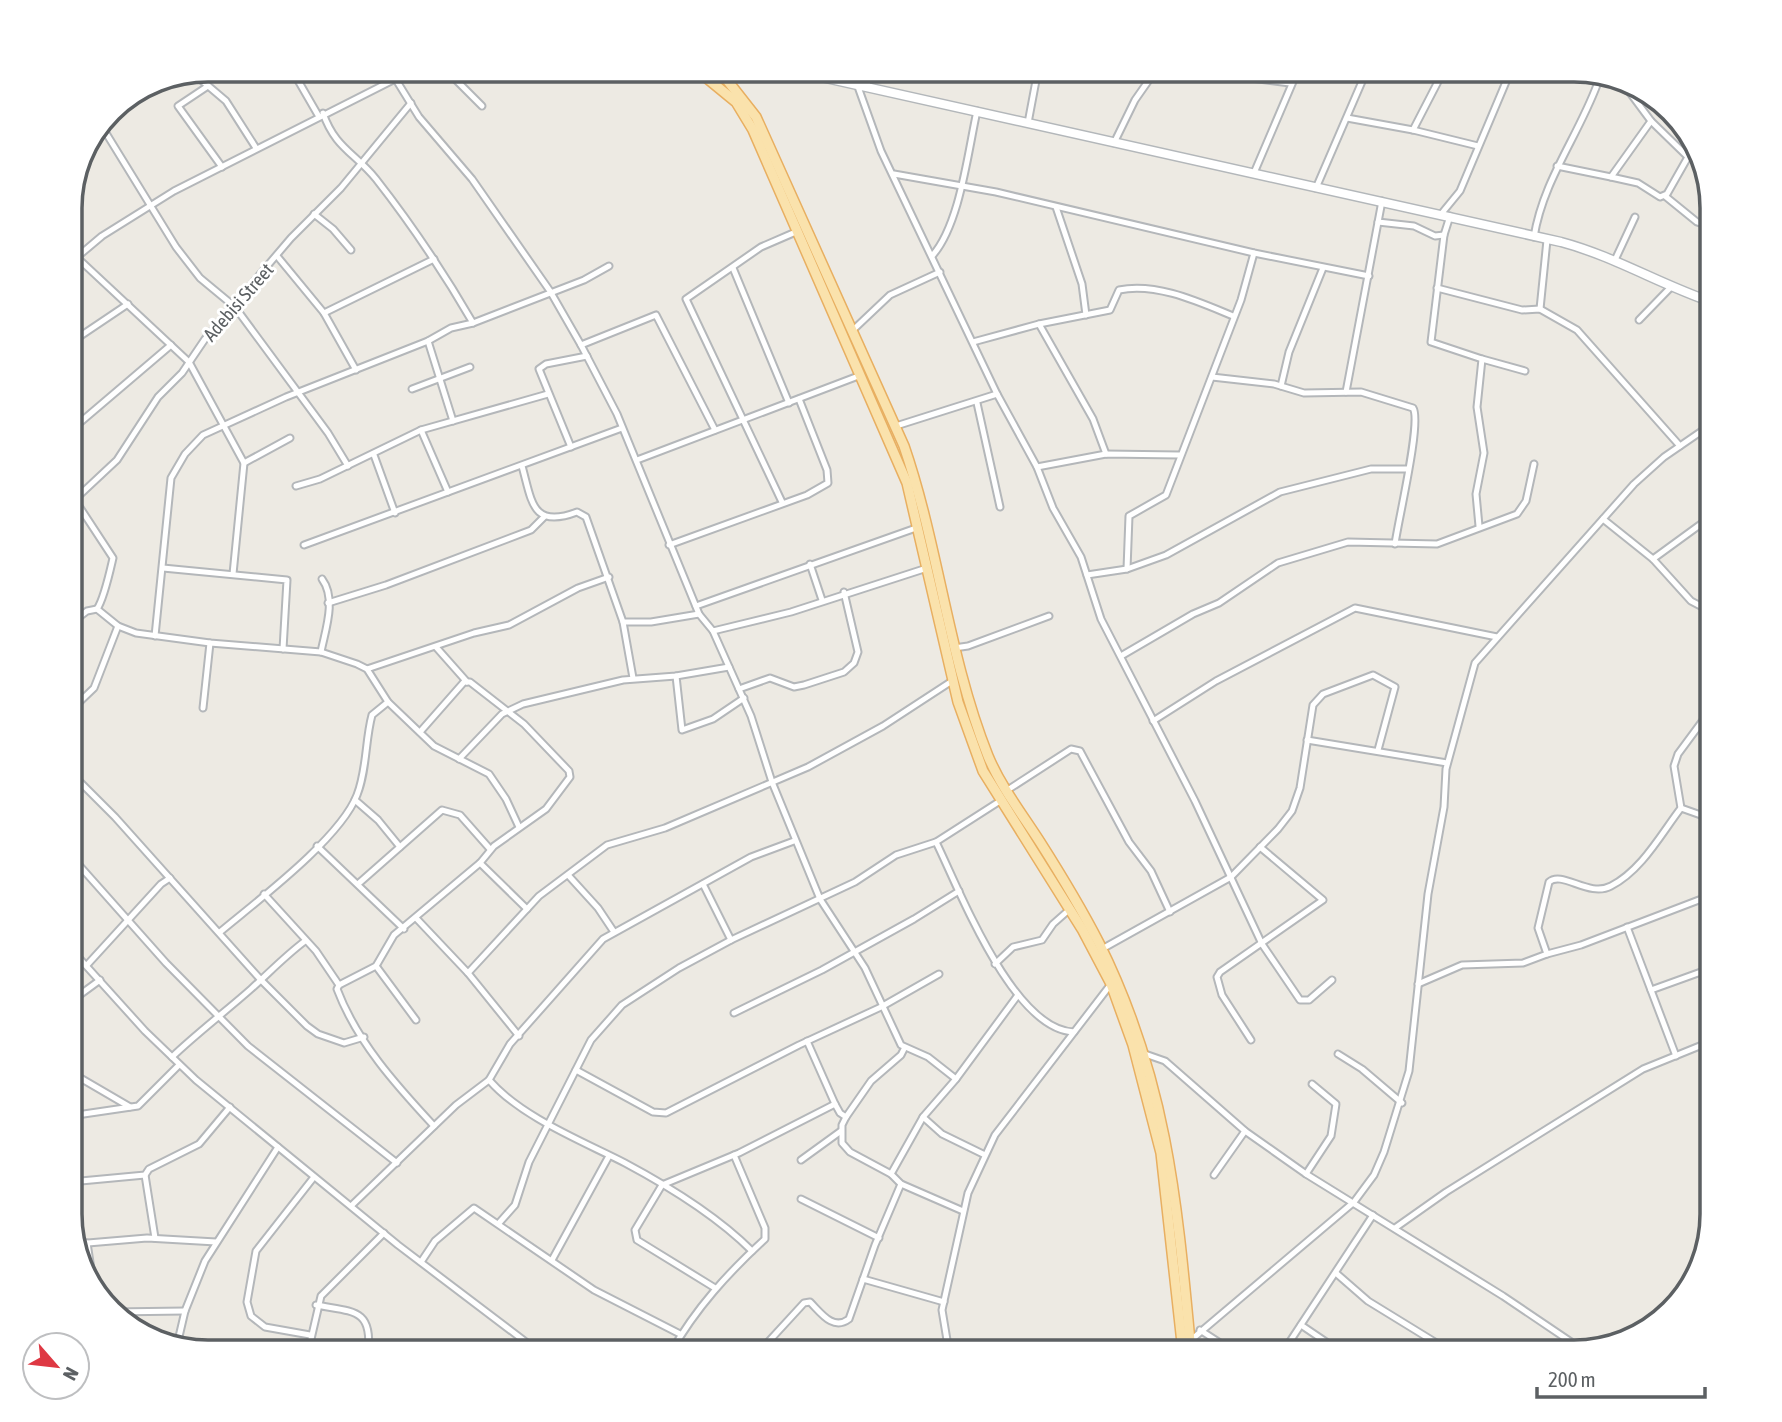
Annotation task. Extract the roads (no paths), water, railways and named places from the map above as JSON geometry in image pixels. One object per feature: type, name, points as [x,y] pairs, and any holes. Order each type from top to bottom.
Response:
[{"type":"main road","points":[[715,83],[747,118],[907,484],[963,723],[983,771],[1070,909],[1111,984],[1133,1045],[1161,1153],[1182,1340]]},
{"type":"main road","points":[[729,83],[756,117],[896,425],[919,491],[966,700],[990,760],[1006,791],[1084,913],[1119,985],[1145,1054],[1158,1097],[1170,1160],[1190,1340]]},
{"type":"street","points":[[1028,123],[1036,82]]},
{"type":"street","points":[[1113,144],[1135,100],[1147,82]]},
{"type":"street","points":[[1254,173],[1290,83],[1284,82]]},
{"type":"street","points":[[1315,188],[1362,82]]},
{"type":"street","points":[[1413,130],[1438,82]]},
{"type":"street","points":[[1506,82],[1460,191],[1446,215],[1431,342],[1525,371]]},
{"type":"street","points":[[205,83],[226,101],[256,148]]},
{"type":"street","points":[[300,83],[334,140],[361,164],[414,229],[472,323]]},
{"type":"street","points":[[83,253],[102,236],[150,204],[320,114],[388,83]]},
{"type":"street","points":[[398,83],[411,103],[472,179],[550,291],[581,345],[637,460],[699,614],[713,631],[744,698],[794,841],[820,899],[852,952],[865,968],[881,1007],[904,1048],[928,1057],[956,1079]]},
{"type":"street","points":[[459,83],[482,106]]},
{"type":"street","points":[[850,83],[1583,248],[1700,298]]},
{"type":"street","points":[[862,85],[881,151],[997,394],[1037,467],[1087,576],[1101,619],[1262,944],[1300,1000],[1309,1000],[1332,979]]},
{"type":"street","points":[[1534,237],[1539,208],[1597,85]]},
{"type":"street","points":[[208,86],[178,106],[222,167]]},
{"type":"street","points":[[1633,97],[1651,121],[1688,157],[1665,197]]},
{"type":"street","name":"Adebisi Street","points":[[83,492],[117,460],[158,397],[205,339],[361,164],[411,103]]},
{"type":"street","points":[[932,256],[945,237],[961,185],[977,111]]},
{"type":"street","points":[[1347,118],[1478,146]]},
{"type":"street","points":[[1611,177],[1651,121]]},
{"type":"street","points":[[106,134],[176,247],[200,278],[235,307],[348,466]]},
{"type":"street","points":[[1557,166],[1637,183],[1660,197],[1665,197],[1700,223]]},
{"type":"street","points":[[893,174],[961,185],[1254,253],[1369,276]]},
{"type":"street","points":[[1346,392],[1382,201]]},
{"type":"street","points":[[1056,207],[1082,284],[1086,315]]},
{"type":"street","points":[[314,214],[333,229],[351,250]]},
{"type":"street","points":[[1615,260],[1635,218]]},
{"type":"street","points":[[1378,222],[1414,226],[1435,236],[1444,235]]},
{"type":"street","points":[[782,502],[686,299],[761,247],[799,232]]},
{"type":"street","points":[[1539,309],[1547,240]]},
{"type":"street","points":[[1127,569],[1130,513],[1164,497],[1241,300],[1254,253]]},
{"type":"street","points":[[277,256],[324,313],[356,370]]},
{"type":"street","points":[[324,313],[434,259]]},
{"type":"street","points":[[83,262],[189,362],[244,463],[233,574]]},
{"type":"street","points":[[156,636],[171,478],[192,445],[212,429],[226,426],[298,393],[428,341],[451,328],[472,323],[584,280],[609,266]]},
{"type":"street","points":[[733,268],[789,402]]},
{"type":"street","points":[[1281,386],[1293,342],[1323,268]]},
{"type":"street","points":[[853,330],[890,295],[940,272]]},
{"type":"street","points":[[973,342],[1112,309],[1119,290],[1135,287],[1201,303],[1233,316]]},
{"type":"street","points":[[1639,320],[1671,287]]},
{"type":"street","points":[[1437,288],[1522,310],[1539,309],[1585,337],[1679,446]]},
{"type":"street","points":[[83,334],[128,304]]},
{"type":"street","points":[[581,345],[656,315],[715,430]]},
{"type":"street","points":[[1040,324],[1093,419],[1106,454]]},
{"type":"street","points":[[428,341],[453,421]]},
{"type":"street","points":[[83,420],[171,345]]},
{"type":"street","points":[[571,447],[539,369],[546,364],[587,356]]},
{"type":"street","points":[[1479,526],[1476,494],[1483,453],[1477,407],[1482,359]]},
{"type":"street","points":[[412,389],[470,367]]},
{"type":"street","points":[[637,460],[861,375]]},
{"type":"street","points":[[1212,377],[1281,386],[1304,393],[1365,394],[1416,410],[1395,544]]},
{"type":"street","points":[[296,486],[320,480],[422,430],[548,394]]},
{"type":"street","points":[[896,425],[997,394]]},
{"type":"street","points":[[669,545],[807,495],[828,483],[827,470],[799,399]]},
{"type":"street","points":[[977,402],[1000,507]]},
{"type":"street","points":[[304,545],[622,428]]},
{"type":"street","points":[[422,430],[448,492]]},
{"type":"street","points":[[1191,1340],[1353,1202],[1374,1175],[1402,1103],[1409,1071],[1428,894],[1441,837],[1447,763],[1475,663],[1602,519],[1650,469],[1700,432]]},
{"type":"street","points":[[244,463],[290,438]]},
{"type":"street","points":[[1037,467],[1106,454],[1179,455]]},
{"type":"street","points":[[374,455],[394,513]]},
{"type":"street","points":[[1121,656],[1193,614],[1219,603],[1278,563],[1349,542],[1420,545],[1452,541],[1479,526],[1510,517],[1521,510],[1530,489],[1534,464]]},
{"type":"street","points":[[522,466],[532,503],[544,517]]},
{"type":"street","points":[[1087,576],[1127,569],[1166,555],[1267,496],[1371,469],[1408,469]]},
{"type":"street","points":[[328,603],[386,585],[531,530],[544,517],[583,513],[623,622],[633,678]]},
{"type":"street","points":[[83,516],[113,558],[105,580],[105,594],[97,609]]},
{"type":"street","points":[[1602,519],[1653,559],[1691,601],[1700,604]]},
{"type":"street","points":[[1653,559],[1700,525]]},
{"type":"street","points":[[696,606],[916,528]]},
{"type":"street","points":[[810,564],[822,600]]},
{"type":"street","points":[[163,568],[288,581],[283,649]]},
{"type":"street","points":[[713,631],[791,612],[844,592],[927,568]]},
{"type":"street","points":[[367,669],[474,633],[509,625],[578,588],[609,578]]},
{"type":"street","points":[[321,652],[328,603],[322,579]]},
{"type":"street","points":[[739,689],[770,678],[794,687],[804,685],[844,672],[854,663],[858,652],[844,592]]},
{"type":"street","points":[[1153,721],[1216,681],[1355,608],[1497,637]]},
{"type":"street","points":[[83,614],[97,609],[118,625],[156,636],[321,652],[367,669],[388,702],[434,746],[489,774],[506,799],[519,827]]},
{"type":"street","points":[[623,622],[651,622],[699,614]]},
{"type":"street","points":[[954,648],[968,646],[1049,616]]},
{"type":"street","points":[[83,698],[94,688],[118,625]]},
{"type":"street","points":[[203,708],[210,643]]},
{"type":"street","points":[[339,985],[376,966],[384,947],[394,935],[480,863],[490,849],[547,809],[570,777],[569,771],[543,742],[507,710],[467,682],[436,647]]},
{"type":"street","points":[[459,759],[507,710],[633,678],[676,676],[729,667]]},
{"type":"street","points":[[1102,949],[1231,877],[1292,811],[1300,788],[1313,705],[1318,697],[1373,675],[1395,687],[1378,750]]},
{"type":"street","points":[[676,676],[682,730],[713,719],[744,698]]},
{"type":"street","points":[[468,973],[527,909],[614,841],[665,828],[844,749],[952,681]]},
{"type":"street","points":[[420,732],[449,696],[467,682]]},
{"type":"street","points":[[220,933],[317,846],[355,800],[372,715],[388,702]]},
{"type":"street","points":[[1547,954],[1538,928],[1549,881],[1560,878],[1590,890],[1611,886],[1633,870],[1681,808],[1674,766],[1678,754],[1700,724]]},
{"type":"street","points":[[1307,740],[1447,763]]},
{"type":"street","points":[[1006,791],[1071,749],[1080,751],[1129,842],[1150,871],[1170,912]]},
{"type":"street","points":[[83,786],[261,980],[318,1034],[344,1043],[364,1037]]},
{"type":"street","points":[[355,800],[378,820],[400,847]]},
{"type":"street","points":[[499,1223],[515,1205],[529,1162],[591,1040],[622,1005],[679,968],[731,940],[855,882],[886,860],[936,842],[1000,801]]},
{"type":"street","points":[[1681,808],[1700,815]]},
{"type":"street","points":[[358,884],[434,815],[448,810],[460,815],[490,849]]},
{"type":"street","points":[[351,1206],[434,1126],[489,1080],[510,1044],[519,1037],[587,954],[614,932],[751,857],[794,841]]},
{"type":"street","points":[[936,842],[995,964],[1018,995],[1047,1026],[1074,1032]]},
{"type":"street","points":[[317,846],[404,929]]},
{"type":"street","points":[[1251,1040],[1222,995],[1217,977],[1220,971],[1324,900],[1260,848]]},
{"type":"street","points":[[480,863],[527,909]]},
{"type":"street","points":[[83,869],[218,1017],[248,1046],[397,1163]]},
{"type":"street","points":[[568,875],[598,908],[614,932]]},
{"type":"street","points":[[87,965],[160,884],[170,878]]},
{"type":"street","points":[[703,884],[731,940]]},
{"type":"street","points":[[734,1013],[914,919],[959,891]]},
{"type":"street","points":[[264,894],[325,962],[339,985],[337,989],[341,1000],[390,1079],[434,1126]]},
{"type":"street","points":[[1418,984],[1462,965],[1523,963],[1581,945],[1700,900]]},
{"type":"street","points":[[995,964],[1013,947],[1042,940],[1052,924],[1070,909]]},
{"type":"street","points":[[416,918],[468,973],[519,1037]]},
{"type":"street","points":[[1627,927],[1676,1056]]},
{"type":"street","points":[[172,1057],[261,980],[282,957],[305,942]]},
{"type":"street","points":[[83,961],[179,1065],[384,1233],[523,1340]]},
{"type":"street","points":[[376,966],[416,1020]]},
{"type":"street","points":[[1651,990],[1700,972]]},
{"type":"street","points":[[576,1070],[660,1115],[881,1007],[939,974]]},
{"type":"street","points":[[83,992],[100,980]]},
{"type":"street","points":[[948,1340],[944,1302],[963,1211],[985,1155],[995,1135],[1111,984]]},
{"type":"street","points":[[891,1174],[923,1117],[956,1079],[1018,995]]},
{"type":"street","points":[[807,1041],[835,1104],[846,1117]]},
{"type":"street","points":[[1395,1228],[1591,1100],[1643,1069],[1700,1046]]},
{"type":"street","points":[[904,1048],[901,1055],[871,1081],[846,1117],[841,1131],[842,1143],[850,1152],[891,1174],[901,1184],[963,1211]]},
{"type":"street","points":[[1145,1054],[1173,1067],[1245,1131],[1306,1174],[1568,1340]]},
{"type":"street","points":[[1338,1054],[1362,1069],[1402,1103]]},
{"type":"street","points":[[83,1114],[130,1107],[146,1100],[179,1065]]},
{"type":"street","points":[[83,1080],[130,1107]]},
{"type":"street","points":[[489,1080],[527,1112],[662,1185],[712,1216],[752,1251]]},
{"type":"street","points":[[1306,1174],[1331,1136],[1336,1104],[1312,1084]]},
{"type":"street","points":[[715,1288],[637,1240],[635,1230],[662,1185],[734,1155],[835,1104]]},
{"type":"street","points":[[155,1238],[145,1175],[149,1169],[199,1144],[230,1107]]},
{"type":"street","points":[[923,1117],[942,1135],[985,1155]]},
{"type":"street","points":[[800,1160],[841,1131]]},
{"type":"street","points":[[1214,1175],[1245,1131]]},
{"type":"street","points":[[179,1336],[199,1273],[278,1146]]},
{"type":"street","points":[[677,1340],[715,1288],[765,1239],[765,1228],[734,1155]]},
{"type":"street","points":[[552,1260],[609,1156]]},
{"type":"street","points":[[83,1181],[145,1175]]},
{"type":"street","points":[[310,1335],[265,1326],[251,1316],[247,1302],[256,1251],[314,1177]]},
{"type":"street","points":[[770,1340],[804,1303],[810,1302],[830,1322],[845,1323],[858,1299],[863,1279],[901,1184]]},
{"type":"street","points":[[801,1199],[879,1238]]},
{"type":"street","points":[[421,1262],[435,1241],[472,1208],[499,1223],[594,1290],[680,1334]]},
{"type":"street","points":[[1291,1340],[1337,1274],[1373,1215]]},
{"type":"street","points":[[309,1340],[316,1305],[325,1290],[384,1233]]},
{"type":"street","points":[[88,1252],[87,1243],[155,1238],[216,1242]]},
{"type":"street","points":[[1337,1274],[1368,1301],[1431,1340]]},
{"type":"street","points":[[863,1279],[944,1302]]},
{"type":"street","points":[[316,1305],[351,1312],[365,1320],[370,1327],[369,1340]]},
{"type":"street","points":[[128,1312],[185,1311]]},
{"type":"street","points":[[1301,1325],[1323,1340]]},
{"type":"street","points":[[1200,1330],[1215,1340]]}]
